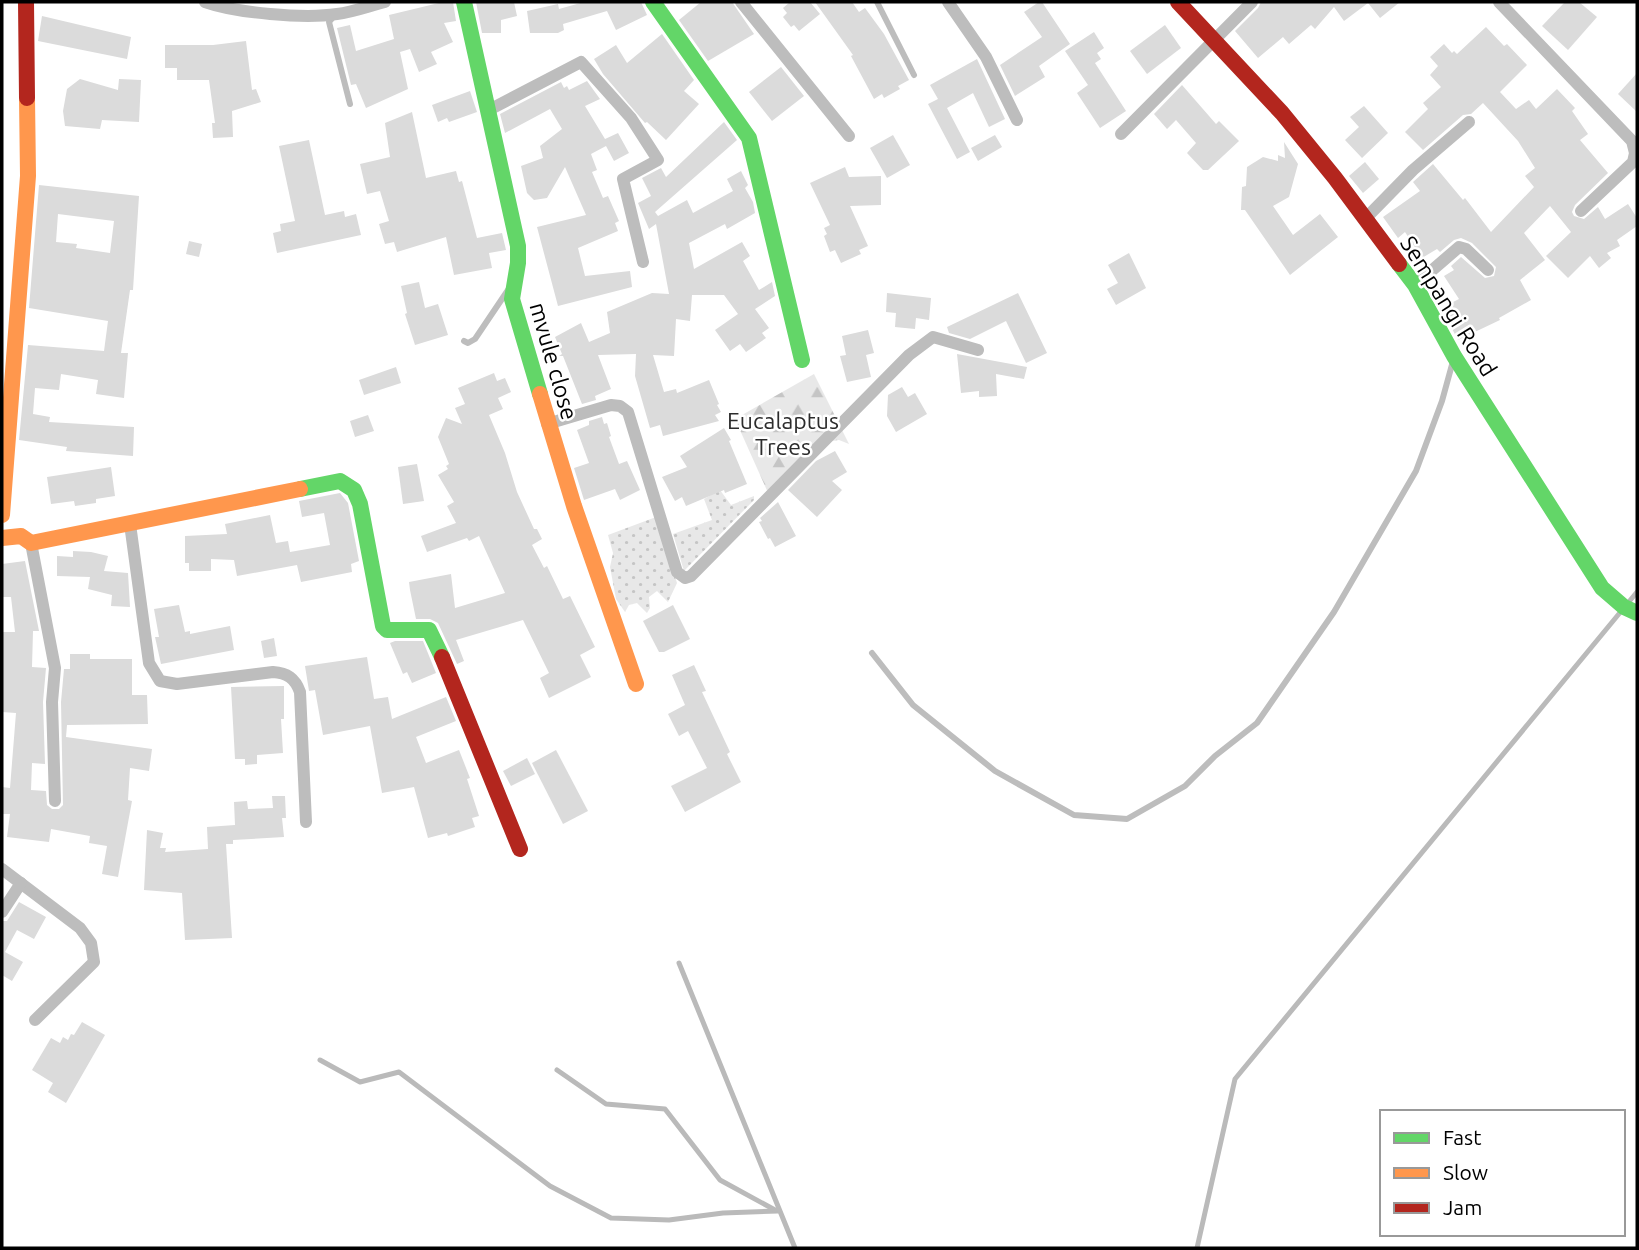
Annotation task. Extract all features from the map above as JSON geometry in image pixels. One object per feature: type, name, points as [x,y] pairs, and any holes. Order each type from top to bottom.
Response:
[{"type":"street","points":[[2,515],[28,176],[26,2]]},
{"type":"street","points":[[205,2],[256,12],[336,14],[385,2]]},
{"type":"street","name":"mvule close","points":[[464,2],[518,246],[513,306],[547,424],[636,684]]},
{"type":"street","points":[[653,2],[748,138],[802,360]]},
{"type":"street","points":[[741,2],[849,136]]},
{"type":"street","points":[[948,2],[986,57],[1017,120]]},
{"type":"street","name":"Sempangi Road","points":[[1178,2],[1282,113],[1415,285],[1454,356],[1602,588],[1624,607],[1637,613]]},
{"type":"street","points":[[1121,134],[1252,2]]},
{"type":"street","points":[[1499,2],[1632,141],[1635,153],[1633,162],[1581,211]]},
{"type":"street","points":[[487,111],[581,62],[631,118],[659,160],[623,179],[643,262]]},
{"type":"street","points":[[1365,219],[1413,170],[1469,122]]},
{"type":"street","points":[[1415,285],[1459,247],[1466,248],[1488,270]]},
{"type":"street","points":[[547,424],[611,405],[620,405],[628,412],[677,572],[685,578],[691,576],[909,355],[933,337],[978,350]]},
{"type":"street","points":[[31,543],[341,481],[351,485],[360,504],[383,626],[393,631],[429,630],[434,637],[520,849]]},
{"type":"street","points":[[130,524],[149,663],[160,681],[177,684],[273,672],[284,673],[296,682],[300,692],[306,822]]},
{"type":"street","points":[[2,538],[21,536],[31,543],[55,668],[52,702],[55,801]]},
{"type":"street","points":[[2,869],[80,928],[91,943],[94,962],[35,1020]]},
{"type":"street","points":[[2,912],[21,883]]},
{"type":"lane","points":[[877,2],[915,75]]},
{"type":"lane","points":[[336,14],[329,22],[350,104]]},
{"type":"lane","points":[[464,341],[468,343],[475,339],[513,283]]},
{"type":"lane","points":[[873,653],[913,705],[995,771],[1074,815],[1127,819],[1185,786],[1215,756],[1257,723],[1334,612],[1416,471],[1442,401],[1454,356]]},
{"type":"green space","name":"Eucalaptus Trees","points":[[814,374],[849,444],[839,440],[832,441],[769,495],[735,419]]},
{"type":"green space","points":[[720,490],[731,505],[754,496],[754,500],[684,571],[673,534],[712,520],[704,499]]},
{"type":"green space","points":[[656,517],[677,583],[668,602],[657,591],[649,597],[650,608],[647,613],[637,603],[629,605],[625,612],[616,599],[610,567],[613,553],[608,535]]},
{"type":"building","points":[[453,2],[456,21],[444,23],[453,42],[431,52],[437,64],[419,72],[410,49],[400,52],[408,89],[366,108],[356,84],[351,85],[337,28],[350,25],[356,51],[394,39],[389,15]]},
{"type":"building","points":[[476,2],[514,2],[517,16],[501,20],[501,33],[482,33]]},
{"type":"building","points":[[584,2],[641,2],[647,15],[616,30],[607,11],[563,24],[564,30],[558,33],[530,33],[527,11],[558,4],[559,9]]},
{"type":"building","points":[[701,2],[732,2],[754,34],[708,61],[679,20]]},
{"type":"building","points":[[790,2],[810,2],[820,14],[799,31],[794,25],[791,27],[783,17],[787,13],[783,8]]},
{"type":"building","points":[[815,2],[852,2],[859,12],[865,8],[884,34],[909,80],[884,98],[882,94],[874,99],[851,56],[853,55]]},
{"type":"building","points":[[1042,2],[1070,44],[1039,66],[1045,77],[1015,96],[1000,65],[1042,37],[1024,12]]},
{"type":"building","points":[[1261,2],[1400,2],[1380,18],[1368,3],[1344,21],[1334,7],[1315,29],[1311,25],[1289,44],[1283,37],[1258,58],[1235,31]]},
{"type":"building","points":[[1565,2],[1579,2],[1597,17],[1568,50],[1542,26]]},
{"type":"building","points":[[42,16],[131,37],[127,59],[38,41]]},
{"type":"building","points":[[1165,25],[1181,48],[1147,74],[1130,51]]},
{"type":"building","points":[[1486,27],[1527,65],[1500,92],[1516,109],[1529,100],[1536,109],[1557,89],[1575,108],[1572,111],[1588,134],[1580,140],[1608,173],[1575,205],[1572,212],[1574,216],[1584,219],[1598,207],[1605,219],[1628,204],[1637,218],[1637,226],[1617,240],[1620,246],[1607,253],[1611,258],[1599,268],[1590,256],[1568,278],[1546,256],[1571,232],[1550,206],[1524,233],[1545,260],[1520,280],[1531,300],[1499,318],[1500,320],[1458,340],[1441,308],[1459,299],[1444,276],[1454,270],[1451,266],[1461,257],[1485,278],[1494,276],[1496,267],[1472,243],[1461,238],[1454,240],[1440,252],[1437,249],[1422,258],[1405,232],[1398,238],[1383,217],[1420,191],[1413,182],[1433,164],[1463,200],[1465,198],[1491,232],[1534,187],[1525,176],[1535,168],[1518,141],[1483,103],[1471,114],[1463,115],[1423,150],[1405,132],[1428,109],[1423,103],[1441,87],[1430,75],[1438,66],[1430,57],[1444,44],[1452,53],[1454,51],[1457,54]]},
{"type":"building","points":[[1094,32],[1104,48],[1097,53],[1101,59],[1095,63],[1126,111],[1100,128],[1077,93],[1088,85],[1065,51]]},
{"type":"building","points":[[662,34],[694,80],[684,91],[699,104],[666,140],[645,123],[603,74],[594,59],[616,45],[627,63]]},
{"type":"building","points":[[246,41],[252,90],[256,89],[261,102],[232,111],[233,137],[213,138],[212,123],[215,123],[209,80],[177,80],[177,68],[165,68],[165,45],[213,45]]},
{"type":"building","points":[[977,59],[1005,119],[989,127],[973,93],[947,108],[970,152],[957,159],[928,104],[938,99],[930,85]]},
{"type":"building","points":[[781,67],[804,96],[772,121],[749,92]]},
{"type":"building","points":[[1637,73],[1637,112],[1618,94]]},
{"type":"building","points":[[80,79],[118,90],[119,79],[141,80],[139,122],[102,120],[100,129],[65,126],[63,111],[67,89]]},
{"type":"building","points":[[587,81],[600,99],[585,106],[605,139],[618,133],[629,153],[614,161],[606,146],[591,154],[597,170],[592,172],[603,198],[608,196],[619,221],[615,223],[618,231],[578,248],[585,276],[630,271],[632,287],[558,306],[537,227],[586,215],[565,167],[547,198],[534,200],[527,193],[521,166],[543,158],[540,146],[562,129],[550,109],[505,133],[500,114],[561,82],[564,88],[567,86],[569,90]]},
{"type":"building","points":[[1182,85],[1216,124],[1219,121],[1239,141],[1208,170],[1203,170],[1187,153],[1196,143],[1176,120],[1167,129],[1154,114]]},
{"type":"building","points":[[470,91],[477,112],[449,122],[447,118],[438,122],[432,105]]},
{"type":"building","points":[[1364,106],[1388,133],[1362,158],[1345,140],[1359,127],[1350,117]]},
{"type":"building","points":[[412,112],[426,178],[456,171],[459,182],[462,181],[477,238],[502,233],[506,250],[489,253],[492,268],[454,275],[446,237],[397,252],[394,242],[385,244],[379,224],[389,221],[380,191],[367,194],[360,164],[390,157],[385,123]]},
{"type":"building","points":[[724,122],[737,140],[655,212],[658,216],[687,200],[693,213],[733,191],[727,179],[741,171],[748,185],[745,188],[753,202],[755,213],[727,229],[725,224],[689,243],[694,269],[742,242],[750,256],[743,261],[759,290],[772,282],[775,296],[755,309],[769,328],[762,333],[766,338],[746,352],[740,344],[730,351],[715,330],[738,314],[724,295],[692,295],[690,321],[676,319],[674,356],[653,355],[664,392],[676,389],[677,393],[709,380],[721,412],[715,415],[719,421],[663,436],[660,425],[650,428],[635,376],[636,354],[598,355],[611,389],[595,396],[596,400],[582,404],[563,356],[559,356],[562,354],[555,337],[581,323],[589,342],[610,333],[607,312],[652,293],[669,294],[656,224],[649,229],[638,203],[651,196],[642,178],[661,168],[666,177]]},
{"type":"building","points":[[893,135],[910,165],[887,178],[870,148]]},
{"type":"building","points":[[995,135],[1002,147],[978,161],[971,148]]},
{"type":"building","points":[[309,140],[325,215],[344,211],[345,217],[356,214],[361,235],[277,253],[273,233],[281,231],[280,224],[295,221],[279,146]]},
{"type":"building","points":[[1284,142],[1298,164],[1289,197],[1273,206],[1293,235],[1320,214],[1338,237],[1290,275],[1245,210],[1241,210],[1242,187],[1246,186],[1247,167],[1263,157],[1278,161],[1278,155],[1285,158]]},
{"type":"building","points":[[1365,162],[1379,179],[1363,193],[1349,176]]},
{"type":"building","points":[[845,167],[849,177],[881,176],[881,205],[850,206],[868,246],[859,250],[861,254],[841,263],[835,250],[830,252],[824,228],[830,225],[810,183]]},
{"type":"building","points":[[39,185],[139,196],[133,290],[130,290],[121,353],[128,353],[124,398],[96,394],[98,380],[61,374],[59,390],[35,388],[33,414],[50,417],[49,422],[134,427],[133,456],[66,451],[67,447],[19,440],[28,345],[104,351],[108,321],[29,308]],"holes":[[[58,214],[114,221],[110,253],[76,248],[77,244],[56,242]]]},
{"type":"building","points":[[189,241],[202,244],[199,257],[186,254]]},
{"type":"building","points":[[1129,253],[1146,288],[1116,305],[1107,289],[1118,283],[1108,265]]},
{"type":"building","points":[[419,282],[425,308],[438,304],[448,335],[415,345],[405,314],[407,313],[401,286]]},
{"type":"building","points":[[887,293],[931,298],[929,320],[916,318],[915,329],[895,327],[896,313],[886,312]]},
{"type":"building","points":[[1018,293],[1047,353],[1026,363],[1006,321],[970,339],[949,333],[947,327]]},
{"type":"building","points":[[868,330],[874,353],[866,355],[871,377],[847,382],[840,356],[846,355],[842,336]]},
{"type":"building","points":[[957,354],[1027,367],[1024,379],[996,374],[997,396],[979,397],[979,391],[961,393]]},
{"type":"building","points":[[396,367],[401,383],[364,395],[359,380]]},
{"type":"building","points":[[494,373],[497,381],[505,378],[511,392],[498,398],[503,409],[489,415],[517,492],[534,529],[537,529],[542,539],[532,545],[544,568],[547,566],[563,599],[570,596],[595,647],[580,655],[591,677],[549,698],[540,678],[549,673],[523,620],[456,640],[464,661],[457,664],[438,623],[430,619],[416,619],[410,590],[409,582],[451,574],[455,608],[505,593],[479,536],[427,552],[421,536],[456,523],[447,506],[454,502],[438,475],[448,469],[446,466],[449,464],[438,437],[446,418],[462,424],[455,408],[465,404],[458,388]]},
{"type":"building","points":[[902,387],[908,397],[915,393],[927,414],[896,432],[887,416],[888,395]]},
{"type":"building","points":[[368,415],[374,431],[355,437],[350,421]]},
{"type":"building","points":[[602,417],[604,424],[607,423],[619,464],[627,461],[640,490],[620,500],[615,489],[584,500],[574,468],[589,463],[577,430],[589,425],[589,421]]},
{"type":"building","points":[[724,428],[747,484],[725,493],[724,490],[686,506],[682,497],[675,501],[662,477],[687,467],[680,456]]},
{"type":"building","points":[[835,451],[847,472],[832,481],[842,490],[817,517],[788,490],[816,461]]},
{"type":"building","points":[[417,464],[424,501],[403,504],[398,467]]},
{"type":"building","points":[[111,467],[115,496],[96,499],[96,503],[75,506],[74,501],[51,504],[47,477]]},
{"type":"building","points":[[340,493],[348,503],[359,561],[351,564],[352,572],[301,582],[297,565],[237,576],[234,560],[211,559],[211,571],[189,571],[189,563],[185,563],[185,536],[227,534],[225,524],[270,515],[276,543],[288,541],[290,552],[330,545],[324,513],[302,517],[299,501]]},
{"type":"building","points":[[778,502],[796,536],[775,547],[759,522]]},
{"type":"building","points":[[73,551],[108,556],[104,571],[128,573],[130,607],[111,606],[112,595],[88,589],[90,577],[57,576],[57,556],[73,557]]},
{"type":"building","points":[[25,561],[39,631],[33,631],[32,667],[46,668],[43,702],[45,764],[32,763],[31,790],[46,791],[47,805],[52,809],[59,809],[63,805],[61,702],[64,669],[70,669],[70,654],[90,654],[90,659],[132,659],[132,695],[147,695],[148,724],[67,725],[66,737],[152,749],[149,771],[130,768],[128,800],[132,801],[118,877],[102,874],[107,846],[89,843],[90,836],[51,829],[49,842],[7,837],[10,814],[2,814],[2,787],[10,788],[16,713],[2,712],[2,632],[15,632],[11,597],[2,597],[2,564]]},
{"type":"building","points":[[179,605],[185,632],[190,631],[190,634],[230,626],[234,650],[161,664],[155,637],[159,637],[154,609]]},
{"type":"building","points":[[673,605],[690,639],[659,652],[643,621]]},
{"type":"building","points":[[274,638],[277,656],[264,658],[261,641]]},
{"type":"building","points":[[423,641],[436,673],[412,683],[407,672],[403,674],[390,643]]},
{"type":"building","points":[[367,657],[374,699],[388,697],[392,719],[446,697],[456,721],[416,737],[426,763],[459,750],[470,778],[467,779],[479,816],[472,818],[475,827],[448,836],[447,833],[428,838],[414,787],[382,793],[370,726],[323,735],[315,690],[309,691],[305,666]]},
{"type":"building","points":[[694,665],[706,691],[702,692],[741,782],[685,812],[671,786],[707,768],[688,731],[679,736],[668,714],[685,705],[672,675]]},
{"type":"building","points":[[284,686],[284,719],[281,719],[283,753],[257,755],[257,764],[245,765],[245,759],[235,759],[231,687]]},
{"type":"building","points":[[556,750],[588,811],[563,824],[532,763]]},
{"type":"building","points":[[527,758],[535,774],[511,786],[503,771]]},
{"type":"building","points":[[272,796],[285,796],[286,818],[282,818],[284,837],[233,840],[233,844],[226,844],[232,938],[185,940],[182,893],[144,890],[147,830],[163,833],[160,848],[166,848],[165,852],[208,849],[207,827],[235,825],[234,802],[247,801],[248,809],[273,808]]},
{"type":"building","points":[[19,902],[46,917],[34,939],[17,930],[5,952],[23,962],[12,981],[2,975],[2,921],[7,921]]},
{"type":"building","points":[[82,1022],[105,1035],[66,1103],[48,1092],[53,1083],[32,1070],[51,1038],[60,1043],[63,1037],[68,1040]]},
{"type":"waterway","points":[[1197,1248],[1235,1079],[1637,592]]},
{"type":"waterway","points":[[679,963],[795,1248]]},
{"type":"waterway","points":[[320,1060],[360,1082],[399,1072],[550,1186],[611,1218],[669,1220],[723,1213],[778,1211]]},
{"type":"waterway","points":[[557,1070],[606,1104],[665,1109],[720,1180],[775,1210]]},
{"type":"traffic: fast","points":[[464,2],[518,246],[512,299],[540,394]]},
{"type":"traffic: fast","points":[[653,2],[749,138],[802,360]]},
{"type":"traffic: fast","points":[[1399,264],[1415,285],[1454,356],[1602,588],[1624,607],[1637,613]]},
{"type":"traffic: fast","points":[[300,489],[340,481],[354,490],[360,504],[383,626],[387,630],[429,630],[442,657]]},
{"type":"traffic: slow","points":[[2,515],[28,176],[27,98]]},
{"type":"traffic: slow","points":[[540,394],[574,506],[636,684]]},
{"type":"traffic: slow","points":[[2,538],[21,536],[31,543],[300,489]]},
{"type":"traffic: jam","points":[[26,2],[27,98]]},
{"type":"traffic: jam","points":[[1178,2],[1282,113],[1399,264]]},
{"type":"traffic: jam","points":[[442,657],[520,849]]}]
